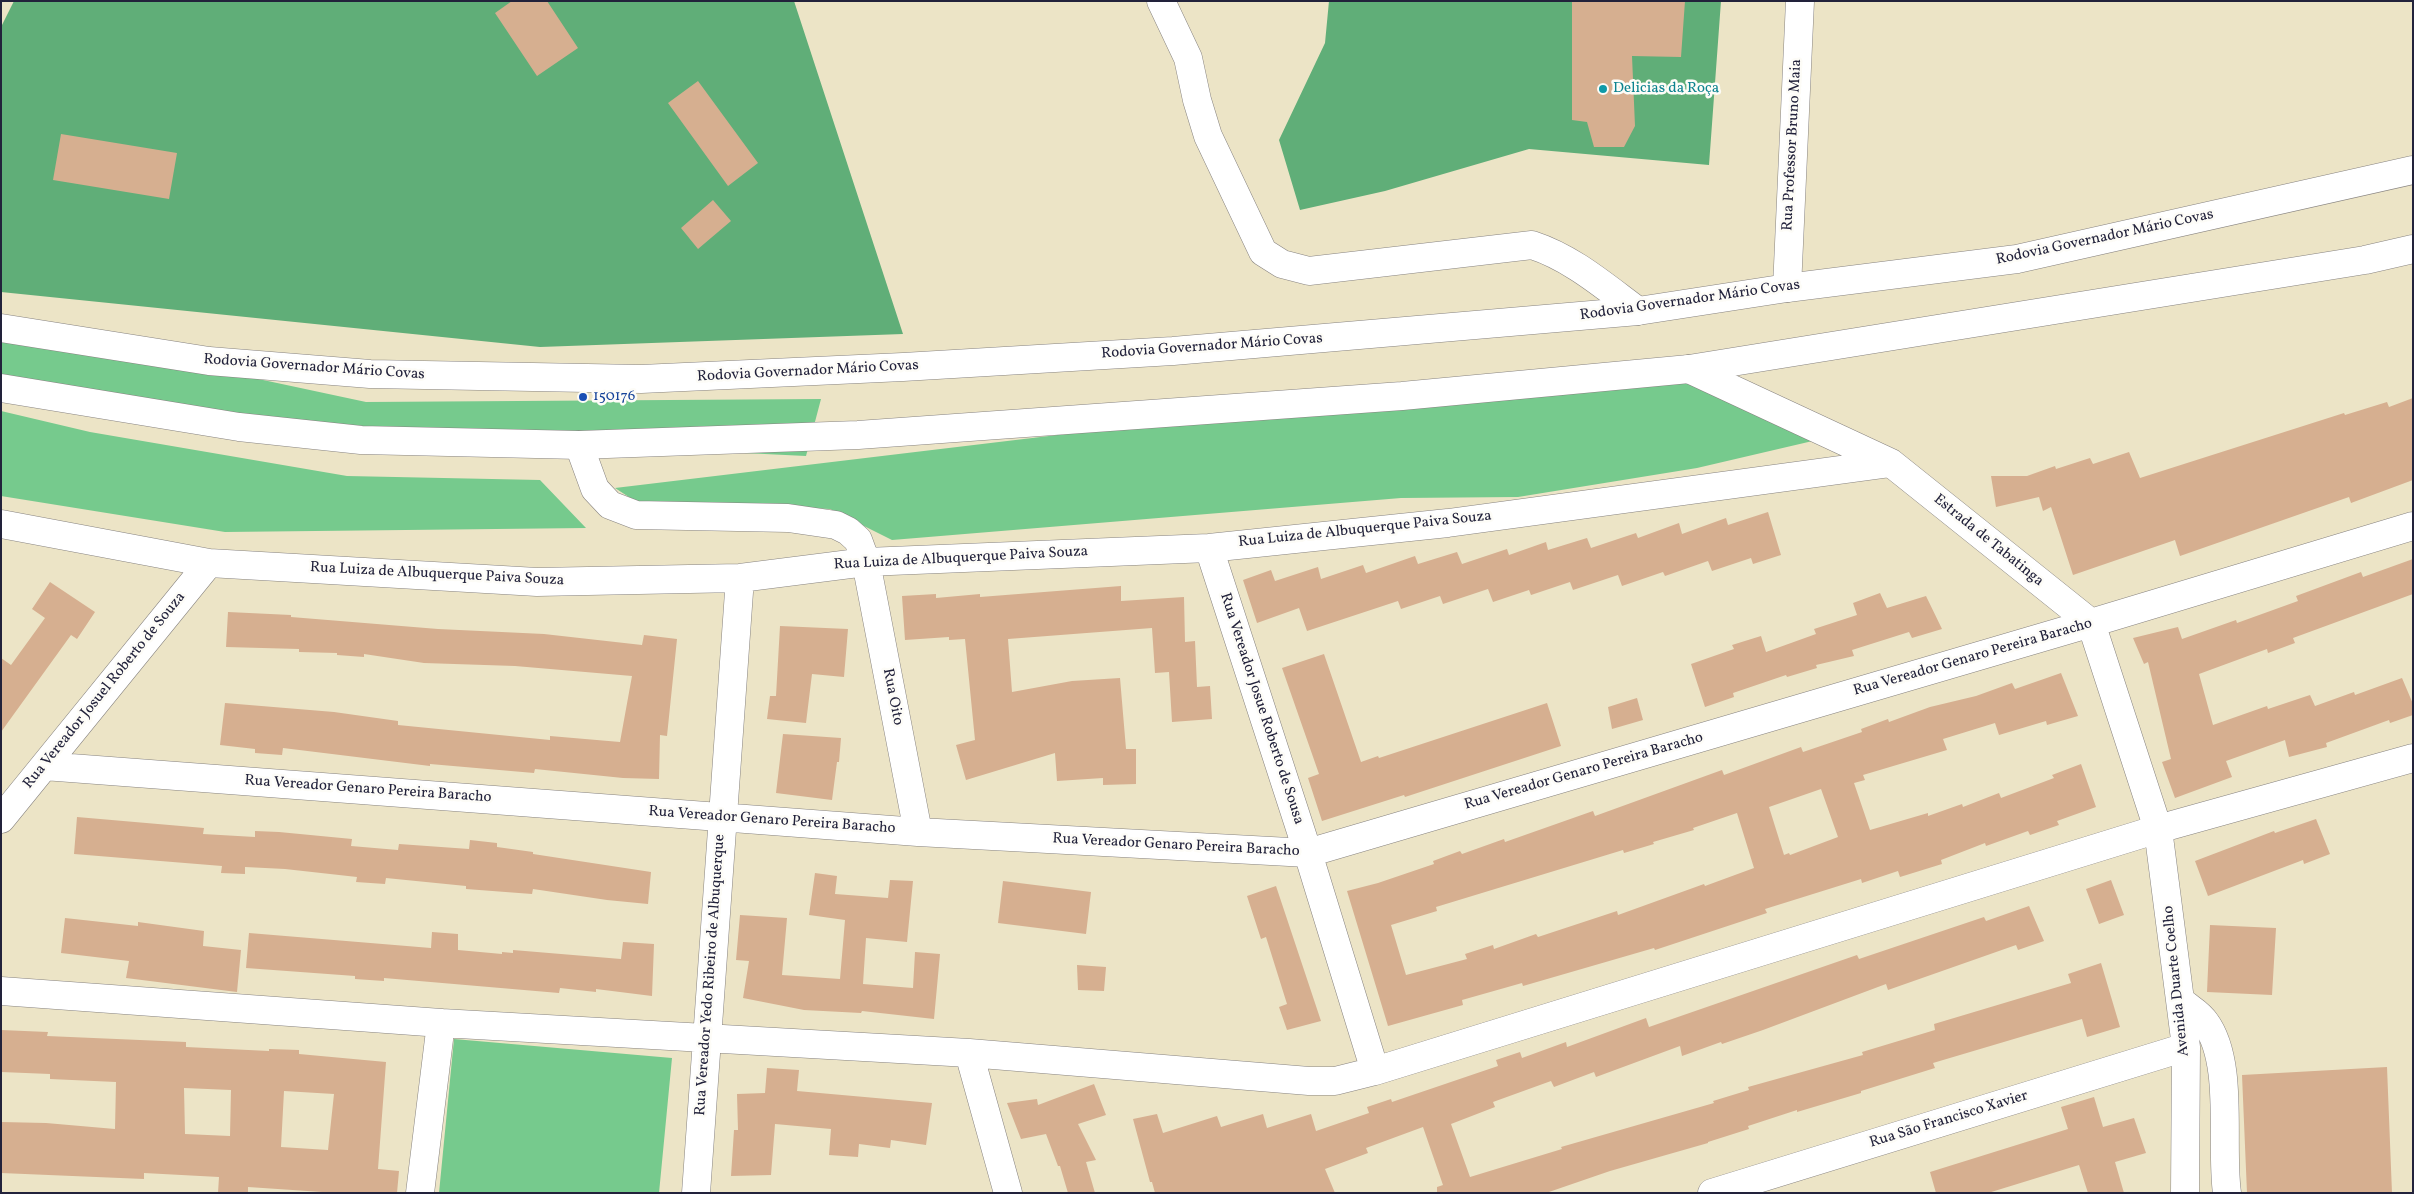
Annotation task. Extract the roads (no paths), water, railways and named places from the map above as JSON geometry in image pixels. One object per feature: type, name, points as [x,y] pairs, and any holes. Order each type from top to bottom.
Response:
[{"type":"main road","points":[[1161,1],[1188,58],[1197,100],[1208,136],[1263,252],[1282,264],[1309,271],[1532,245],[1554,252],[1575,264],[1638,311]]},
{"type":"main road","name":"Rua Professor Bruno Maia","points":[[1787,288],[1800,1]]},
{"type":"main road","name":"Rodovia Governador Mário Covas","points":[[1,328],[209,361],[370,374],[641,379],[903,368],[1173,351],[1638,311],[1787,288],[2017,259],[2413,170]]},
{"type":"main road","points":[[1,388],[239,427],[335,439],[580,445],[868,435],[1393,396],[1688,369],[2364,260],[2413,248]]},
{"type":"main road","name":"Estrada de Tabatinga","points":[[1688,369],[1891,463],[2091,624]]},
{"type":"main road","name":"Rua Oito","points":[[580,445],[595,490],[610,505],[636,515],[788,518],[836,525],[848,531],[858,540],[866,562],[918,832]]},
{"type":"main road","name":"Rua Luiza de Albuquerque Paiva Souza","points":[[1,524],[209,563],[537,582],[740,578],[866,562],[1208,548],[1448,522],[1891,463]]},
{"type":"main road","name":"Rua Vereador Genaro Pereira Baracho","points":[[44,766],[918,832],[1308,853],[2091,624],[2413,526]]},
{"type":"main road","name":"Rua Vereador Josue Roberto de Sousa","points":[[1208,548],[1308,853],[1375,1071]]},
{"type":"main road","name":"Rua Vereador Josuel Roberto de Souza","points":[[1,819],[209,563]]},
{"type":"main road","name":"Rua Vereador Yedo Ribeiro de Albuquerque","points":[[696,1193],[740,578]]},
{"type":"main road","points":[[2091,624],[2158,830]]},
{"type":"main road","points":[[1,991],[441,1024],[968,1053],[1309,1081],[1335,1081],[1375,1071],[2158,830],[2413,758]]},
{"type":"main road","name":"Avenida Duarte Coelho","points":[[2158,830],[2182,1002],[2186,1046],[2185,1193]]},
{"type":"main road","points":[[2182,1002],[2205,1021],[2215,1042],[2222,1071],[2227,1193]]},
{"type":"main road","points":[[420,1193],[441,1024]]},
{"type":"main road","name":"Rua São Francisco Xavier","points":[[1712,1193],[2186,1046]]},
{"type":"main road","points":[[968,1053],[1008,1193]]},
{"type":"place","name":"Delicias da Roça","points":[[1603,89]]},
{"type":"place","name":"150176","points":[[583,397]]}]
